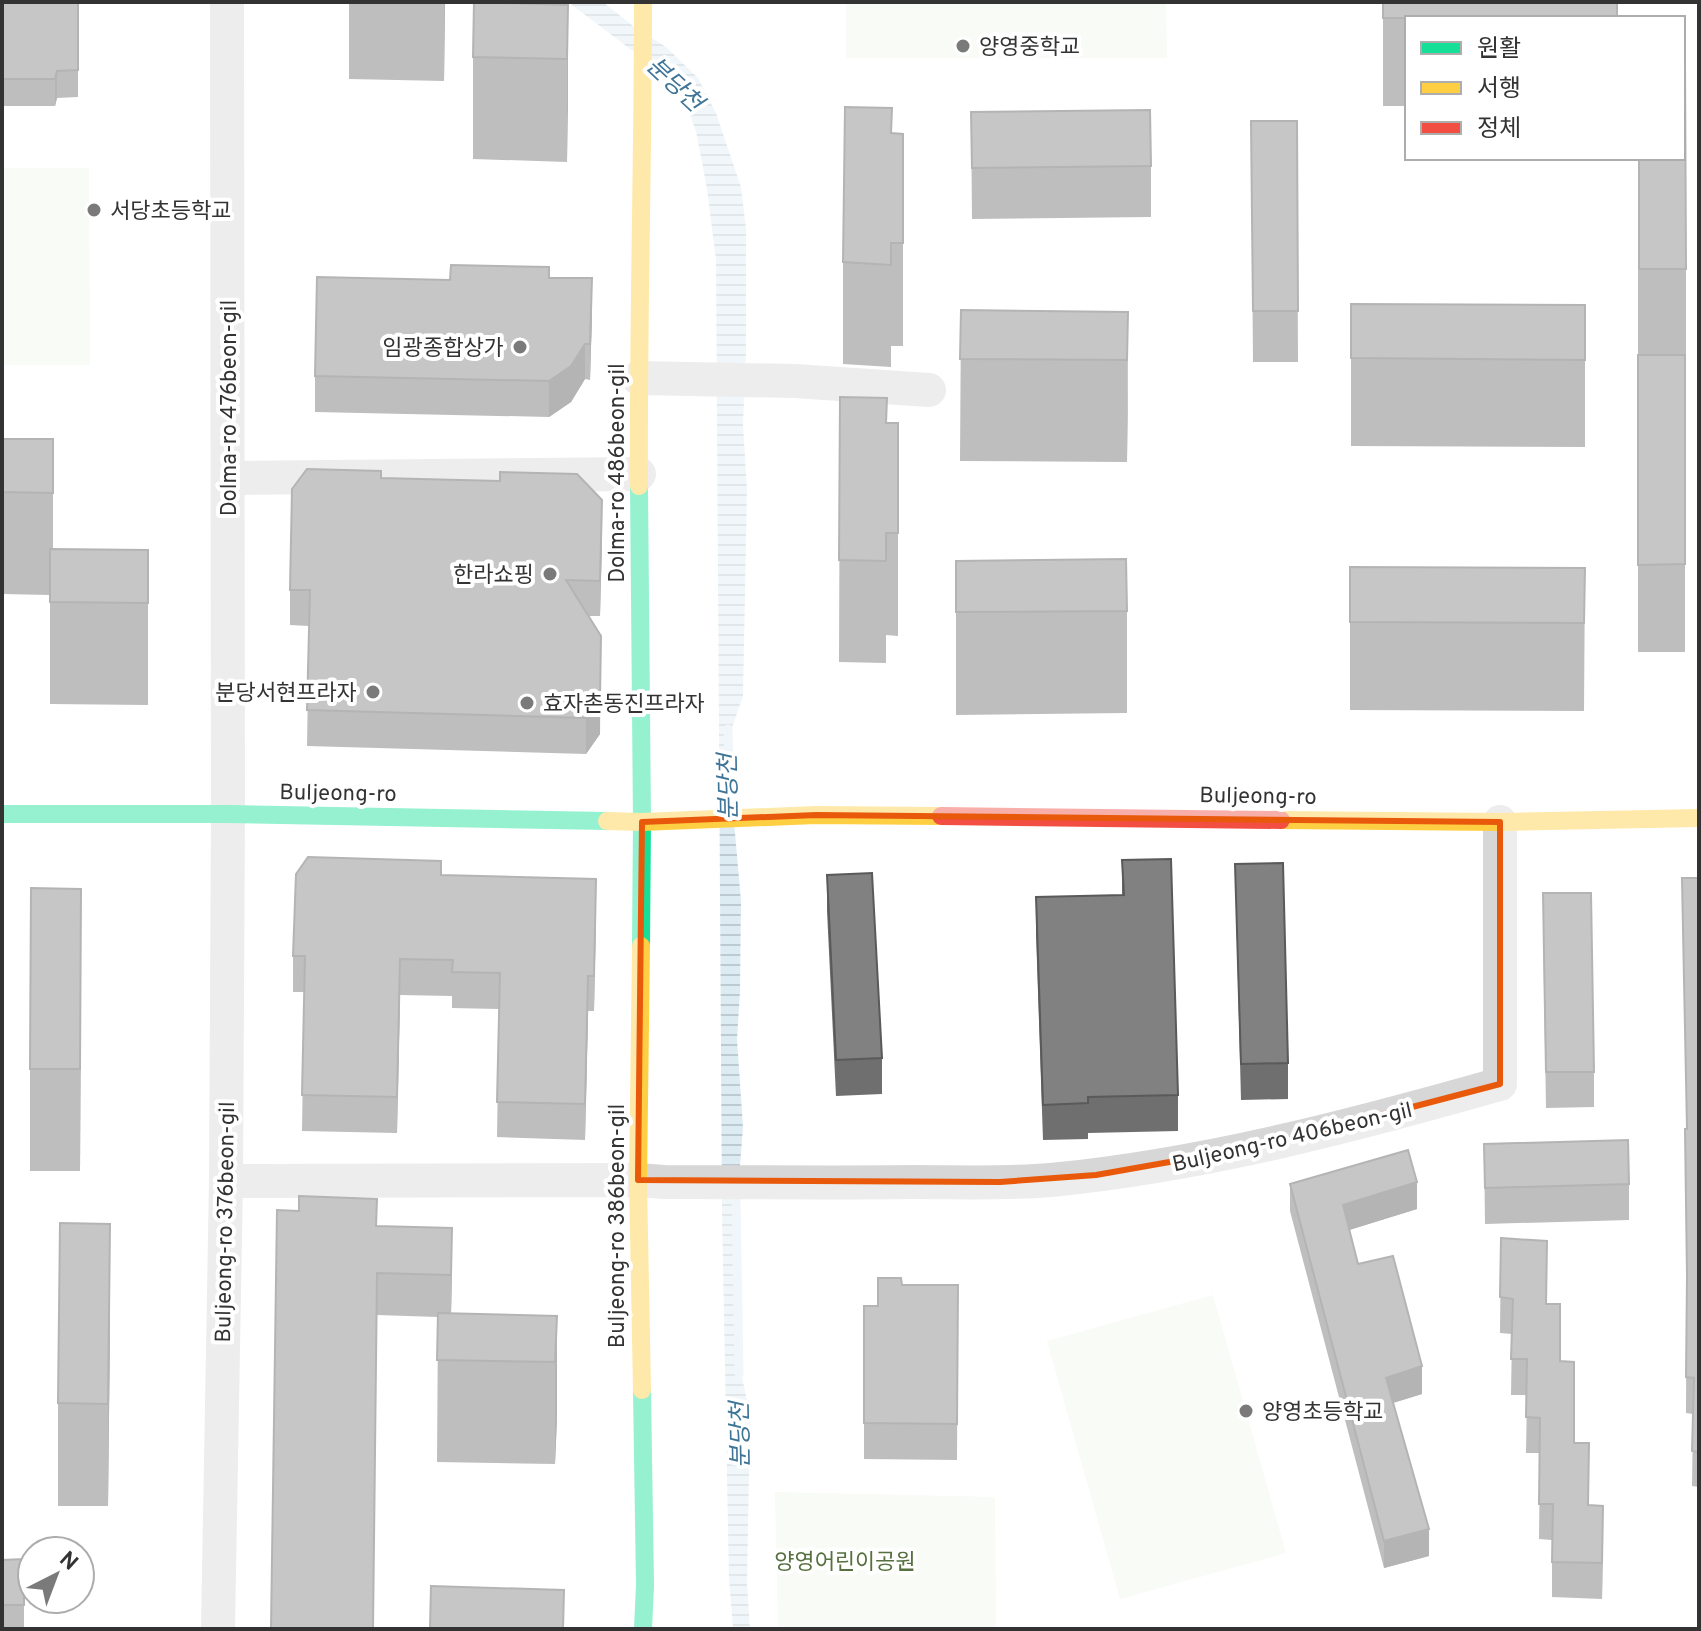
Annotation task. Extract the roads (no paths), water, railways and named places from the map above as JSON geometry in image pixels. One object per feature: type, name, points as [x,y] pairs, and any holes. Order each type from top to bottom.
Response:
[{"type":"main road","name":"Dolma-ro 486beon-gil","points":[[642,822],[639,474],[643,378],[643,2]]},
{"type":"main road","name":"Buljeong-ro","points":[[2,814],[228,814],[642,822],[816,815],[1500,822],[1699,818]]},
{"type":"main road","name":"Buljeong-ro 386beon-gil","points":[[642,822],[651,1181],[643,1629]]},
{"type":"street","name":"Dolma-ro 476beon-gil","points":[[227,2],[228,814]]},
{"type":"street","points":[[643,378],[795,381],[929,390]]},
{"type":"street","points":[[228,478],[639,474]]},
{"type":"street","name":"Buljeong-ro 376beon-gil","points":[[218,1629],[226,1181],[228,814]]},
{"type":"street","name":"Buljeong-ro 406beon-gil","points":[[651,1181],[1048,1180],[1151,1168],[1271,1144],[1500,1084],[1500,822]]},
{"type":"street","points":[[226,1181],[651,1181]]},
{"type":"water","points":[[568,2],[603,2],[666,47],[698,78],[716,113],[741,187],[746,229],[743,425],[747,489],[743,696],[727,742],[741,901],[737,1039],[743,1127],[736,1217],[734,1339],[750,1415],[747,1584],[750,1629],[733,1629],[729,1578],[722,1213],[716,260],[696,131],[679,86]]},
{"type":"waterway","name":"분당천","points":[[728,729],[729,770]]},
{"type":"waterway","name":"분당천","points":[[736,1196],[739,1374]]},
{"type":"place","name":"양영중학교","points":[[963,46]]},
{"type":"place","name":"서당초등학교","points":[[94,210]]},
{"type":"place","name":"임광종합상가","points":[[520,347]]},
{"type":"place","name":"한라쇼핑","points":[[550,574]]},
{"type":"place","name":"분당서현프라자","points":[[373,692]]},
{"type":"place","name":"효자촌동진프라자","points":[[527,703]]},
{"type":"place","name":"양영초등학교","points":[[1246,1411]]},
{"type":"park label","name":"양영어린이공원","points":[[845,1561]]}]
